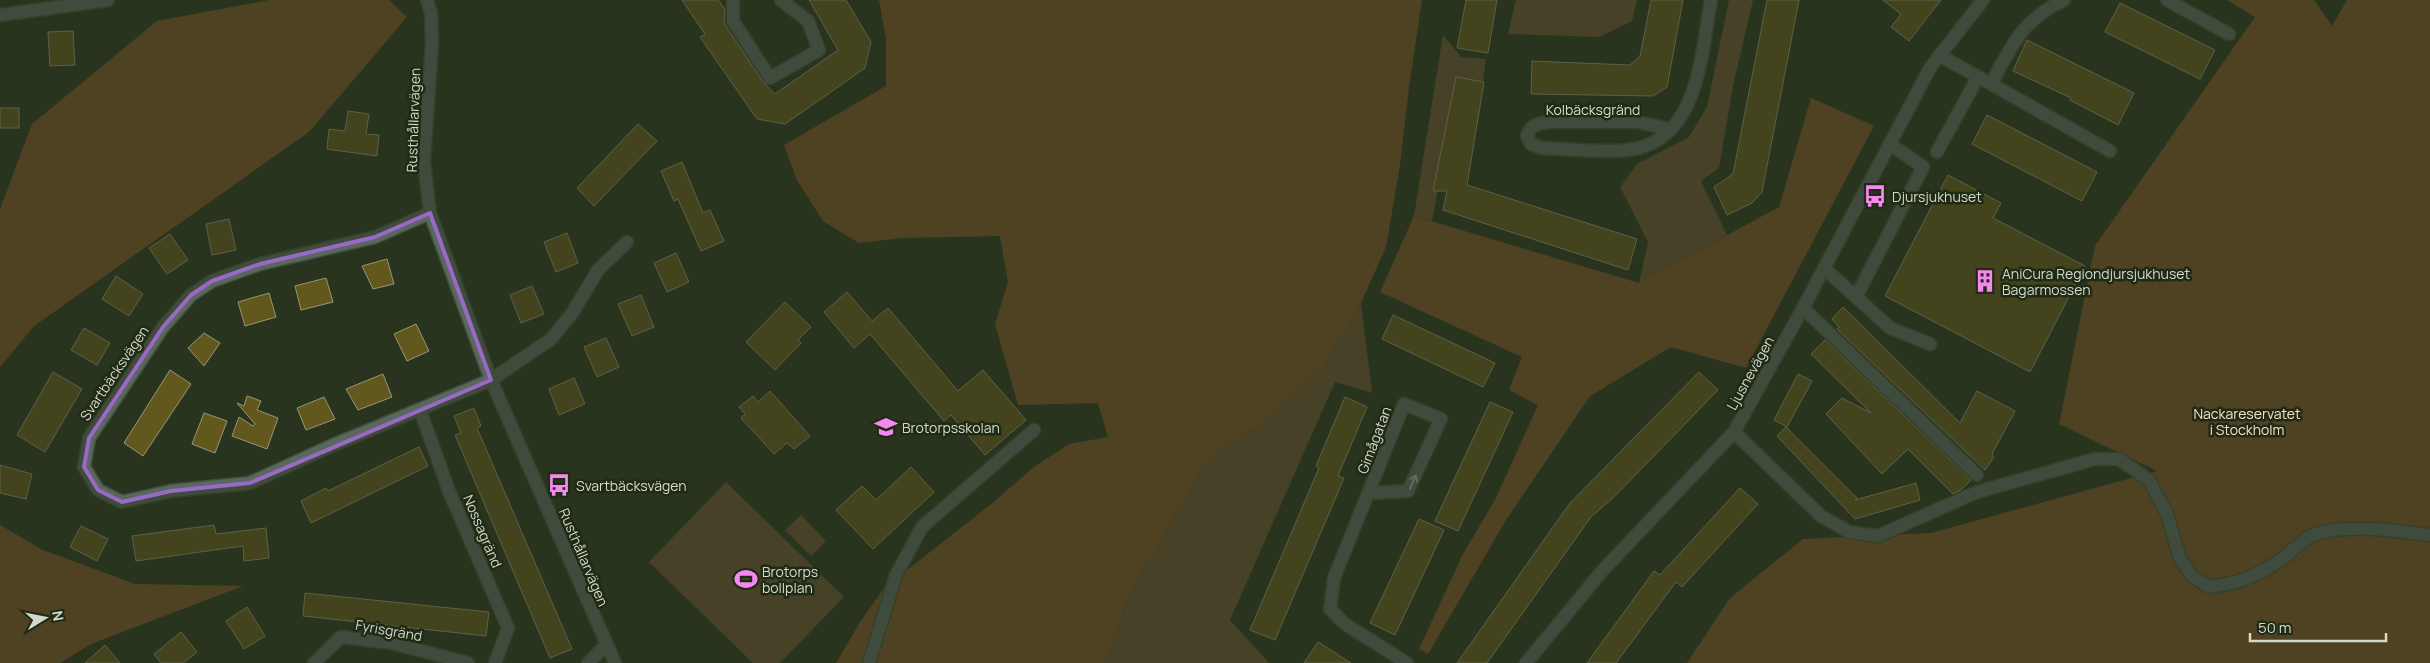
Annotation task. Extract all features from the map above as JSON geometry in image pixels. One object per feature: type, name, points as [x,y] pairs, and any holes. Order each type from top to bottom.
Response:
[{"type":"street","points":[[0,15],[108,0]]},
{"type":"street","name":"Rusthållarvägen","points":[[427,0],[432,13],[432,44],[424,161],[430,213],[491,380],[615,663]]},
{"type":"street","points":[[732,0],[733,21],[770,78],[819,50],[808,21],[782,0]]},
{"type":"street","name":"Kolbäcksgränd","points":[[1670,129],[1636,122],[1548,122],[1535,124],[1529,129],[1527,136],[1531,144],[1541,148],[1628,150],[1653,144],[1670,129],[1687,110],[1694,92],[1711,0]]},
{"type":"street","name":"Ljusnevägen","points":[[1526,663],[1603,570],[1734,432],[1803,308],[1930,68],[1983,0]]},
{"type":"street","points":[[1991,84],[2017,36],[2046,8],[2064,0]]},
{"type":"street","points":[[2167,0],[2229,34]]},
{"type":"street","points":[[1939,55],[2110,151]]},
{"type":"street","points":[[1937,152],[1978,77]]},
{"type":"street","points":[[1856,297],[1923,167],[1890,144]]},
{"type":"street","name":"Svartbäcksvägen","points":[[430,213],[376,237],[260,264],[212,281],[191,295],[163,327],[106,410],[89,438],[84,467],[98,490],[122,502],[171,491],[250,483],[331,446],[491,380]]},
{"type":"street","points":[[491,380],[551,339],[573,312],[598,270],[627,242]]},
{"type":"street","points":[[1824,268],[1890,328],[1930,344]]},
{"type":"street","points":[[1803,308],[1977,475]]},
{"type":"street","name":"Gimågatan","points":[[1370,493],[1408,491],[1441,419],[1404,404],[1370,493],[1334,578],[1330,609],[1345,624],[1407,663]]},
{"type":"street","name":"Nossagränd","points":[[420,410],[449,491],[508,628],[495,663]]},
{"type":"street","points":[[869,663],[896,575],[922,527],[1034,430]]},
{"type":"street","points":[[1734,432],[1821,516],[1849,532],[1878,536],[1977,492],[2095,459],[2119,459],[2149,480],[2167,514],[2180,559],[2193,577],[2208,587],[2228,585],[2254,576],[2276,563],[2310,537],[2322,533],[2357,528],[2430,535]]},
{"type":"street","name":"Fyrisgränd","points":[[314,663],[341,637],[392,643],[468,663]]},
{"type":"street","points":[[588,663],[606,645]]},
{"type":"highlighted area","points":[[430,213],[491,380],[250,483],[171,491],[122,502],[98,490],[84,467],[89,438],[163,327],[191,295],[212,281],[260,264],[375,237]]},
{"type":"shaded area","points":[[1516,0],[1637,0],[1632,21],[1599,37],[1508,34]]},
{"type":"shaded area","points":[[1729,0],[1753,0],[1733,86],[1719,168],[1701,181],[1727,235],[1639,283],[1648,242],[1620,187],[1637,164],[1689,137],[1707,107]]},
{"type":"shaded area","points":[[1443,35],[1461,57],[1486,59],[1483,82],[1459,78],[1432,221],[1414,216]]},
{"type":"shaded area","points":[[1361,303],[1372,393],[1335,382],[1230,620],[1269,663],[1105,663],[1129,596],[1205,460],[1265,421],[1325,365]]},
{"type":"shaded area","name":"Brotorps bollplan","points":[[726,482],[844,597],[780,663],[753,663],[649,562]]},
{"type":"shaded area","points":[[801,515],[826,541],[811,556],[785,530]]},
{"type":"green space","points":[[269,0],[389,0],[407,17],[309,132],[34,326],[0,367],[0,209],[32,124],[157,21]]},
{"type":"green space","points":[[879,0],[1422,0],[1400,165],[1386,247],[1361,303],[1325,365],[1265,421],[1205,461],[1129,596],[1105,663],[836,663],[860,622],[884,588],[990,505],[1034,467],[1069,444],[1108,437],[1098,403],[1018,405],[995,324],[1008,282],[1000,236],[902,238],[859,243],[823,221],[797,180],[784,145],[886,86],[886,39]]},
{"type":"green space","name":"Nackareservatet i Stockholm","points":[[2227,0],[2314,0],[2332,26],[2347,0],[2430,0],[2430,663],[1687,663],[1730,598],[1803,539],[1931,533],[2157,471],[2059,424],[2095,246],[2255,17]]},
{"type":"green space","points":[[1811,98],[1874,126],[1746,368],[1671,347],[1590,396],[1506,520],[1428,654],[1419,649],[1463,554],[1495,500],[1538,405],[1509,390],[1522,357],[1380,292],[1414,216],[1639,283],[1779,207]]},
{"type":"green space","points":[[0,525],[43,550],[135,584],[243,586],[91,644],[60,663],[0,663]]},
{"type":"building","points":[[682,0],[718,0],[725,9],[724,23],[763,82],[775,94],[838,50],[809,0],[846,0],[871,42],[865,68],[785,124],[757,119],[700,37],[705,34]]},
{"type":"building","points":[[1466,0],[1497,0],[1488,53],[1457,48]]},
{"type":"building","points":[[1651,0],[1683,0],[1667,87],[1653,96],[1531,94],[1532,61],[1630,65],[1640,56]]},
{"type":"building","points":[[1767,0],[1799,0],[1762,192],[1752,203],[1727,215],[1714,187],[1733,174]]},
{"type":"building","points":[[1883,0],[1941,0],[1909,41],[1891,27],[1901,14]]},
{"type":"building","points":[[2120,3],[2215,50],[2200,79],[2105,32]]},
{"type":"building","points":[[73,31],[75,65],[50,66],[48,32]]},
{"type":"building","points":[[2027,40],[2134,93],[2118,125],[2070,100],[2071,98],[2013,71]]},
{"type":"building","points":[[1456,77],[1484,82],[1467,185],[1637,239],[1628,270],[1443,210],[1447,191],[1433,191]]},
{"type":"building","points":[[0,108],[19,108],[19,128],[0,128]]},
{"type":"building","points":[[348,111],[369,114],[366,134],[379,135],[377,156],[327,149],[329,129],[345,131]]},
{"type":"building","points":[[1987,115],[2097,172],[2082,201],[1972,144]]},
{"type":"building","points":[[638,124],[657,141],[594,206],[577,188]]},
{"type":"building","points":[[682,162],[703,213],[710,210],[724,241],[701,251],[678,199],[674,201],[661,171]]},
{"type":"building","name":"AniCura Regiondjursjukhuset Bagarmossen","points":[[1948,175],[2001,203],[1993,218],[2085,266],[2030,372],[1885,296]]},
{"type":"building","points":[[229,219],[236,250],[212,255],[206,224]]},
{"type":"building","points":[[567,233],[578,263],[556,272],[544,242]]},
{"type":"building","points":[[170,234],[188,260],[167,274],[149,248]]},
{"type":"building","points":[[676,253],[689,282],[667,292],[654,263]]},
{"type":"building","points":[[387,259],[394,284],[373,289],[362,266]]},
{"type":"building","points":[[116,276],[143,294],[129,316],[102,299]]},
{"type":"building","points":[[326,278],[333,302],[301,310],[295,286]]},
{"type":"building","points":[[532,286],[544,314],[521,323],[510,295]]},
{"type":"building","points":[[847,292],[872,321],[888,308],[958,391],[983,370],[1026,420],[985,455],[951,415],[944,421],[870,334],[854,348],[824,312]]},
{"type":"building","points":[[269,293],[276,317],[245,326],[238,302]]},
{"type":"building","points":[[641,295],[654,327],[632,336],[618,304]]},
{"type":"building","points":[[785,302],[811,327],[798,340],[801,343],[775,370],[746,342]]},
{"type":"building","points":[[1843,307],[1960,423],[1977,391],[2015,411],[1992,454],[1994,457],[1985,470],[1837,329],[1839,327],[1832,319]]},
{"type":"building","points":[[1393,315],[1495,363],[1483,387],[1382,339]]},
{"type":"building","points":[[416,324],[429,351],[407,361],[394,334]]},
{"type":"building","points":[[84,328],[110,343],[97,365],[71,350]]},
{"type":"building","points":[[204,333],[220,343],[204,366],[188,348]]},
{"type":"building","points":[[606,338],[619,367],[597,377],[584,347]]},
{"type":"building","points":[[1825,340],[1971,480],[1961,490],[1953,494],[1908,449],[1882,474],[1826,414],[1842,398],[1871,413],[1811,354]]},
{"type":"building","points":[[170,370],[191,384],[143,456],[124,443]]},
{"type":"building","points":[[53,372],[82,389],[45,452],[17,435]]},
{"type":"building","points":[[1699,372],[1718,390],[1615,496],[1591,517],[1487,663],[1457,663],[1570,503]]},
{"type":"building","points":[[383,374],[392,397],[358,410],[346,389]]},
{"type":"building","points":[[1798,374],[1812,381],[1787,427],[1774,420]]},
{"type":"building","points":[[574,378],[585,404],[559,415],[549,389]]},
{"type":"building","points":[[770,391],[810,436],[794,449],[787,443],[774,454],[741,418],[745,414],[739,407],[753,396],[758,402]]},
{"type":"building","points":[[247,396],[261,401],[257,410],[278,418],[267,449],[232,436],[239,417],[253,426],[255,424],[237,403],[244,406]]},
{"type":"building","points":[[324,397],[335,419],[306,430],[297,408]]},
{"type":"building","points":[[1345,397],[1367,407],[1338,476],[1344,478],[1275,640],[1250,630],[1319,468],[1316,466]]},
{"type":"building","points":[[1490,402],[1513,412],[1458,531],[1435,521]]},
{"type":"building","points":[[474,408],[481,426],[477,428],[572,649],[550,658],[455,435],[461,433],[454,416]]},
{"type":"building","points":[[204,413],[227,421],[215,453],[192,444]]},
{"type":"building","points":[[1786,427],[1857,498],[1855,500],[1916,483],[1920,500],[1855,519],[1777,436]]},
{"type":"building","points":[[419,447],[428,466],[311,523],[301,501],[326,488],[328,491]]},
{"type":"building","points":[[0,465],[32,474],[26,499],[0,493]]},
{"type":"building","points":[[911,467],[934,492],[873,549],[836,510],[862,486],[876,500]]},
{"type":"building","points":[[1740,488],[1758,504],[1682,587],[1676,582],[1616,663],[1587,663],[1654,571],[1660,575]]},
{"type":"building","points":[[1419,519],[1444,530],[1395,635],[1370,623]]},
{"type":"building","points":[[214,525],[216,534],[266,528],[269,558],[244,561],[243,546],[136,561],[132,536]]},
{"type":"building","points":[[81,526],[108,539],[97,561],[70,547]]},
{"type":"building","points":[[305,593],[489,612],[486,636],[303,616]]},
{"type":"building","points":[[247,607],[265,636],[244,649],[226,621]]},
{"type":"building","points":[[181,632],[197,652],[183,663],[161,663],[154,654]]},
{"type":"building","points":[[1318,642],[1351,663],[1304,663]]},
{"type":"building","points":[[105,645],[120,663],[85,663]]},
{"type":"place","name":"Djursjukhuset","points":[[1875,196]]},
{"type":"place","name":"AniCura Regiondjursjukhuset Bagarmossen","points":[[1985,281]]},
{"type":"place","name":"Brotorpsskolan","points":[[886,427]]},
{"type":"place","name":"Svartbäcksvägen","points":[[559,485]]},
{"type":"place","name":"Brotorps bollplan","points":[[746,579]]}]
